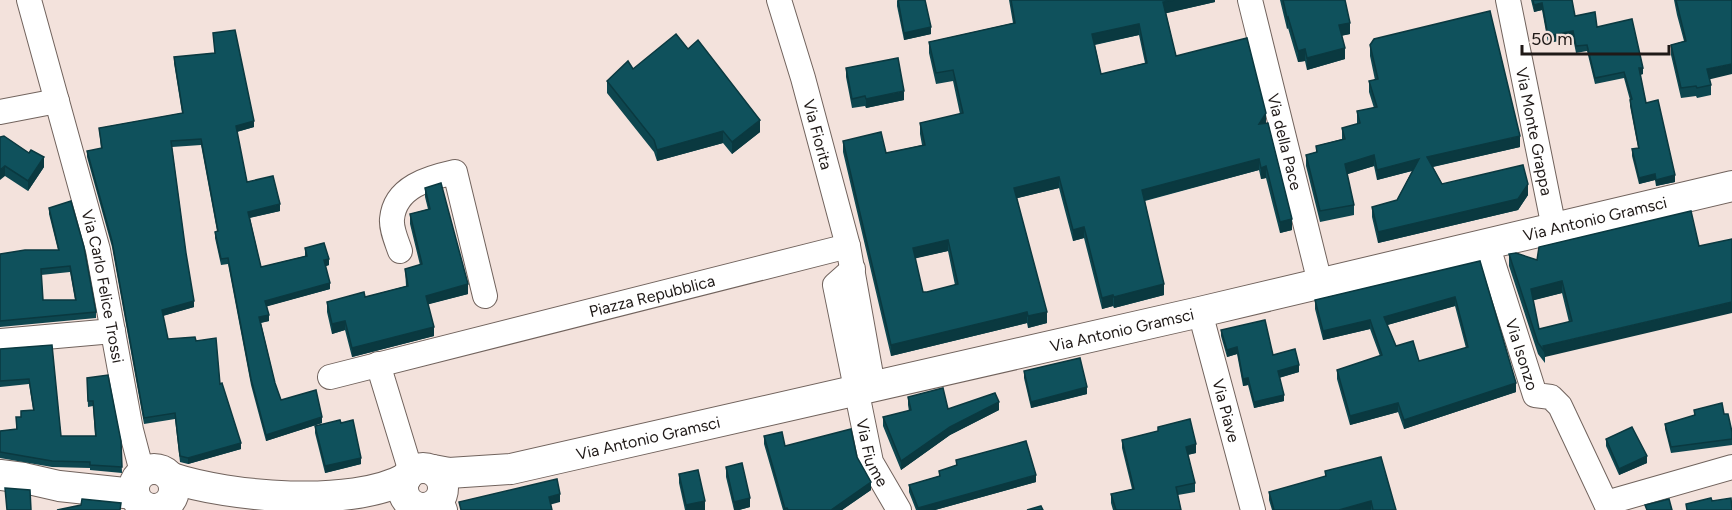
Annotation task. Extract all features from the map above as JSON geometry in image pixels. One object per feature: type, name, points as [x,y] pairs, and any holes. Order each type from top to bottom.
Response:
[{"type":"main road","name":"Via Antonio Gramsci","points":[[338,510],[371,506],[425,494],[449,473],[511,469],[1200,312],[1732,186]]},
{"type":"main road","points":[[12,477],[61,475],[209,504],[284,510]]},
{"type":"main road","name":"Via Antonio Gramsci","points":[[149,492],[211,488],[253,493],[330,496],[384,488],[425,494]]},
{"type":"street","name":"Via Carlo Felice Trossi","points":[[29,0],[98,250],[131,430],[149,492]]},
{"type":"street","name":"Via Fiorita","points":[[778,0],[803,78],[850,258],[864,388]]},
{"type":"street","name":"Via della Pace","points":[[1250,0],[1320,283]]},
{"type":"street","name":"Via Monte Grappa","points":[[1508,0],[1554,228]]},
{"type":"street","points":[[0,112],[57,101]]},
{"type":"street","points":[[400,251],[392,221],[397,200],[413,186],[431,177],[454,172],[485,296]]},
{"type":"street","name":"Via Isonzo","points":[[1486,244],[1534,395],[1551,397],[1560,406],[1607,506]]},
{"type":"street","name":"Piazza Repubblica","points":[[330,377],[454,345],[850,258]]},
{"type":"street","name":"Via Piave","points":[[1200,312],[1253,510]]},
{"type":"street","points":[[0,341],[114,331]]},
{"type":"street","points":[[378,364],[425,494]]},
{"type":"street","name":"Via Fiume","points":[[864,388],[871,462],[899,510]]},
{"type":"street","points":[[1607,506],[1732,466]]},
{"type":"building","points":[[898,0],[925,0],[931,27],[904,33]]},
{"type":"building","points":[[1011,0],[1174,0],[1163,2],[1176,56],[1247,38],[1266,113],[1259,124],[1268,123],[1292,219],[1280,222],[1266,166],[1261,168],[1259,159],[1142,190],[1164,284],[1102,298],[1084,227],[1073,230],[1059,177],[1014,188],[1047,312],[1028,316],[1027,312],[891,345],[843,141],[881,132],[886,153],[925,145],[920,123],[963,113],[953,70],[936,73],[929,42],[1015,23]],"holes":[[[1139,24],[1147,63],[1101,74],[1092,34]],[[948,240],[958,284],[923,292],[913,248]]]},
{"type":"building","points":[[1283,0],[1345,0],[1350,23],[1339,25],[1345,48],[1307,58],[1305,49],[1298,51]]},
{"type":"building","points":[[1533,0],[1572,0],[1575,16],[1595,12],[1597,27],[1632,19],[1643,68],[1639,68],[1646,103],[1658,100],[1675,175],[1656,180],[1655,174],[1639,178],[1632,149],[1639,148],[1630,100],[1632,99],[1624,72],[1595,78],[1587,45],[1576,46],[1573,31],[1548,36],[1542,3],[1534,5]]},
{"type":"building","points":[[1676,0],[1732,0],[1732,64],[1707,69],[1711,85],[1681,88],[1671,45],[1686,41]]},
{"type":"building","points":[[1490,11],[1520,136],[1427,157],[1442,184],[1523,165],[1528,184],[1518,199],[1378,232],[1372,207],[1397,200],[1419,159],[1377,170],[1374,155],[1345,164],[1354,205],[1320,211],[1306,155],[1317,152],[1316,146],[1345,139],[1342,128],[1360,123],[1357,111],[1377,107],[1369,81],[1378,79],[1370,45],[1374,39]]},
{"type":"building","points":[[235,30],[254,121],[236,126],[247,182],[273,176],[280,204],[248,212],[261,267],[307,256],[305,248],[324,243],[329,259],[324,260],[330,283],[265,301],[269,315],[259,317],[281,400],[316,390],[322,417],[266,435],[251,379],[228,258],[221,259],[215,232],[218,231],[201,139],[171,141],[194,301],[162,310],[168,339],[195,337],[196,341],[216,338],[220,384],[222,383],[241,443],[188,458],[180,456],[175,413],[144,418],[112,241],[87,151],[102,148],[99,128],[183,113],[174,57],[215,53],[213,33]]},
{"type":"building","points":[[676,34],[688,49],[698,40],[760,120],[732,142],[723,131],[657,150],[654,140],[607,81],[628,61],[633,69]]},
{"type":"building","points":[[898,58],[904,91],[866,99],[865,96],[852,99],[846,68]]},
{"type":"building","points":[[4,136],[29,153],[31,150],[44,157],[28,181],[5,166],[0,170],[0,137]]},
{"type":"building","points":[[441,183],[468,284],[426,296],[434,327],[352,348],[345,321],[332,324],[327,302],[364,292],[365,297],[408,286],[405,269],[422,264],[410,214],[430,209],[425,188]]},
{"type":"building","points":[[71,201],[84,247],[96,312],[0,321],[0,254],[25,250],[59,250],[49,208]],"holes":[[[70,266],[76,300],[43,300],[41,269]]]},
{"type":"building","points":[[1691,211],[1699,246],[1732,239],[1732,302],[1543,346],[1545,352],[1538,343],[1509,254],[1516,253],[1537,260],[1539,247]],"holes":[[[1562,281],[1572,321],[1539,329],[1531,289]]]},
{"type":"building","points":[[1480,261],[1516,383],[1404,420],[1398,403],[1350,416],[1337,370],[1382,355],[1370,320],[1323,331],[1315,300]],"holes":[[[1455,297],[1468,347],[1419,361],[1413,341],[1396,346],[1384,317]]]},
{"type":"building","points":[[1265,320],[1273,355],[1295,349],[1299,365],[1278,371],[1284,395],[1254,402],[1248,378],[1243,379],[1237,347],[1227,350],[1221,330]]},
{"type":"building","points":[[52,345],[61,436],[96,436],[93,401],[88,401],[87,378],[108,375],[121,441],[122,467],[90,465],[90,462],[52,461],[0,452],[0,431],[17,429],[16,417],[21,417],[21,411],[34,410],[29,379],[0,381],[0,349]]},
{"type":"building","points":[[1080,358],[1087,387],[1031,402],[1024,371]]},
{"type":"building","points":[[943,388],[948,409],[995,393],[999,402],[950,427],[901,461],[883,417],[911,410],[908,397]]},
{"type":"building","points":[[1722,403],[1724,414],[1728,414],[1732,439],[1671,447],[1665,424],[1695,415],[1694,410]]},
{"type":"building","points":[[1190,419],[1196,444],[1186,447],[1195,483],[1176,487],[1181,510],[1116,510],[1111,494],[1134,489],[1122,440],[1158,431],[1158,427]]},
{"type":"building","points":[[340,420],[341,423],[353,420],[361,458],[325,466],[315,426]]},
{"type":"building","points":[[1632,427],[1647,456],[1619,469],[1606,439]]},
{"type":"building","points":[[851,429],[857,457],[871,482],[831,510],[785,509],[764,436],[782,432],[785,446]]},
{"type":"building","points":[[1026,441],[1036,475],[918,508],[909,485],[940,476],[939,471],[957,465],[956,460]]},
{"type":"building","points":[[1381,457],[1396,510],[1373,510],[1371,501],[1339,510],[1274,510],[1269,492],[1326,476],[1325,471]]},
{"type":"building","points":[[742,463],[750,498],[734,502],[726,467]]},
{"type":"building","points":[[698,470],[705,501],[686,505],[679,474]]},
{"type":"building","points":[[557,479],[560,494],[549,497],[552,510],[461,510],[459,502]]},
{"type":"building","points":[[5,488],[30,490],[31,510],[7,510]]},
{"type":"building","points":[[1711,498],[1712,501],[1731,498],[1732,510],[1687,510],[1686,504]]},
{"type":"building","points":[[82,499],[121,503],[120,510],[57,510],[81,505]]},
{"type":"building","points":[[1669,499],[1672,510],[1647,510],[1645,505]]},
{"type":"building","points":[[1041,506],[1043,510],[1027,510]]}]
